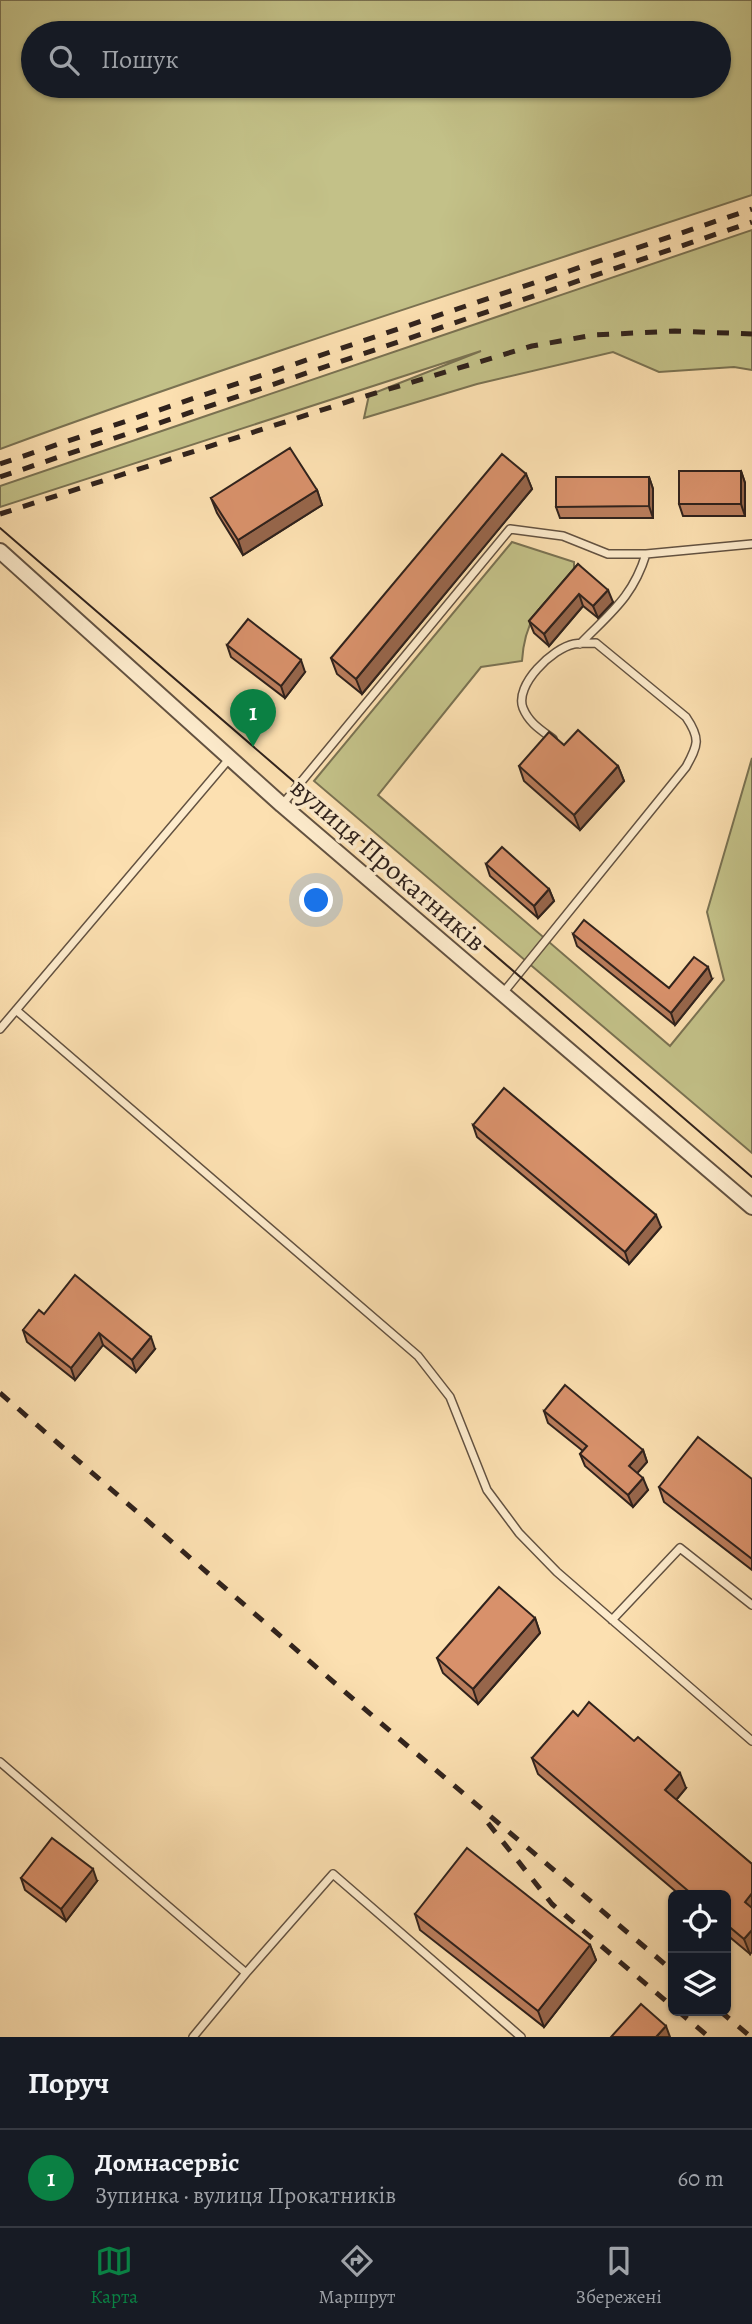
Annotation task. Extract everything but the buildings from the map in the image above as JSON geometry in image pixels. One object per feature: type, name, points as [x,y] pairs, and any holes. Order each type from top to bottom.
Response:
[{"type":"street","name":"вулиця Прокатників","points":[[0,551],[229,759],[752,1208]]},
{"type":"lane","points":[[282,805],[510,529],[563,536],[608,554],[646,554],[752,544]]},
{"type":"lane","points":[[580,644],[634,586],[646,554]]},
{"type":"lane","points":[[502,994],[686,767],[697,747],[695,731],[686,717],[596,643],[572,644],[550,656],[532,674],[525,689],[521,704],[530,722],[561,745]]},
{"type":"lane","points":[[0,1029],[229,759]]},
{"type":"lane","points":[[16,1010],[418,1356],[450,1397],[487,1490],[519,1533],[557,1572],[749,1739],[752,1729]]},
{"type":"lane","points":[[612,1620],[680,1548],[752,1605]]},
{"type":"lane","points":[[0,1762],[246,1973]]},
{"type":"lane","points":[[193,2037],[334,1874],[522,2037]]},
{"type":"shaded area","points":[[0,0],[752,0],[752,195],[93,415],[0,449]]},
{"type":"shaded area","points":[[752,230],[752,370],[734,367],[659,372],[613,352],[477,384],[364,418],[369,395],[481,351],[0,507],[0,486]]},
{"type":"shaded area","points":[[512,542],[574,562],[574,574],[545,603],[532,621],[527,632],[522,661],[481,667],[378,795],[670,1046],[724,980],[707,912],[752,758],[752,1153],[314,781]]},
{"type":"tram line","points":[[0,528],[752,1177]]},
{"type":"railway","points":[[0,464],[752,209]]},
{"type":"railway","points":[[0,477],[752,222]]},
{"type":"railway","points":[[0,514],[356,399],[532,346],[594,335],[675,331],[752,334]]},
{"type":"railway","points":[[0,1393],[397,1737],[668,1967]]},
{"type":"railway","points":[[488,1823],[552,1904],[668,2003]]},
{"type":"railway","points":[[684,2016],[709,2037]]},
{"type":"railway","points":[[726,2016],[751,2037]]},
{"type":"place","name":"Домнасервіс","points":[[253,747]]}]
